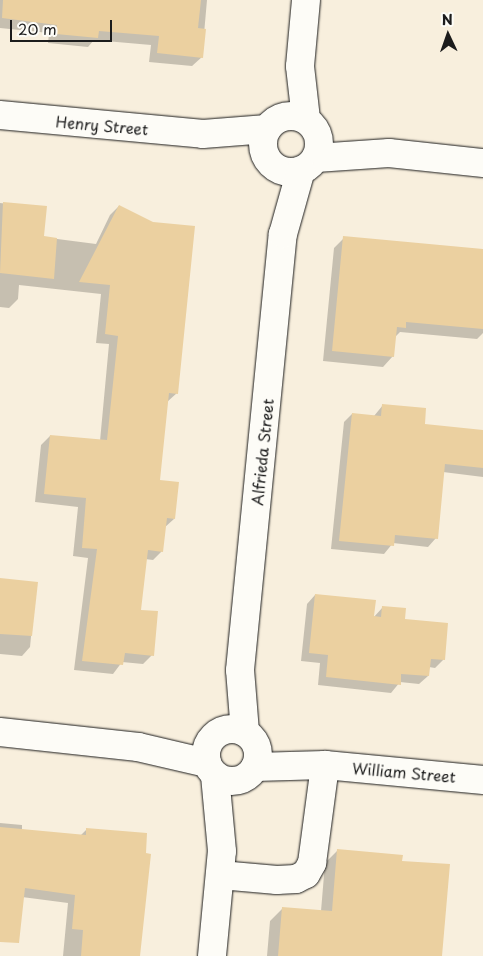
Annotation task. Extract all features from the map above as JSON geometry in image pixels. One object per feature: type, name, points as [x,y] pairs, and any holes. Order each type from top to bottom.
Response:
[{"type":"street","name":"Alfrieda Street","points":[[212,956],[306,0]]},
{"type":"street","name":"Henry Street","points":[[0,115],[483,163]]},
{"type":"street","name":"William Street","points":[[0,732],[483,780]]},
{"type":"street","points":[[221,863],[277,880],[306,874],[313,855],[325,765]]},
{"type":"building","points":[[3,0],[201,0],[198,28],[206,29],[203,58],[157,53],[159,36],[99,31],[98,38],[56,34],[57,25],[2,18]]},
{"type":"building","points":[[3,202],[47,206],[44,236],[57,238],[54,279],[0,273]]},
{"type":"building","points":[[119,205],[153,222],[195,226],[178,394],[169,393],[160,480],[179,482],[175,519],[167,518],[163,552],[148,550],[141,610],[158,611],[154,656],[125,653],[123,665],[82,661],[97,549],[82,548],[86,498],[44,494],[50,435],[107,440],[118,336],[105,334],[110,285],[79,282]]},
{"type":"building","points":[[343,236],[483,249],[483,329],[406,322],[406,328],[397,327],[394,357],[332,351]]},
{"type":"building","points":[[382,404],[426,408],[425,424],[483,430],[483,468],[445,464],[438,539],[395,535],[394,546],[339,541],[352,413],[381,416]]},
{"type":"building","points":[[0,578],[38,582],[32,636],[0,634]]},
{"type":"building","points":[[315,594],[376,600],[374,616],[381,617],[382,606],[406,608],[405,619],[448,623],[445,660],[431,659],[429,676],[401,674],[401,685],[326,677],[328,655],[309,653]]},
{"type":"building","points":[[0,827],[86,835],[86,828],[147,833],[146,853],[151,854],[140,956],[81,956],[83,930],[72,929],[75,895],[25,888],[19,943],[0,942]]},
{"type":"building","points":[[337,849],[403,855],[402,861],[450,864],[442,956],[278,956],[282,907],[332,911]]}]
